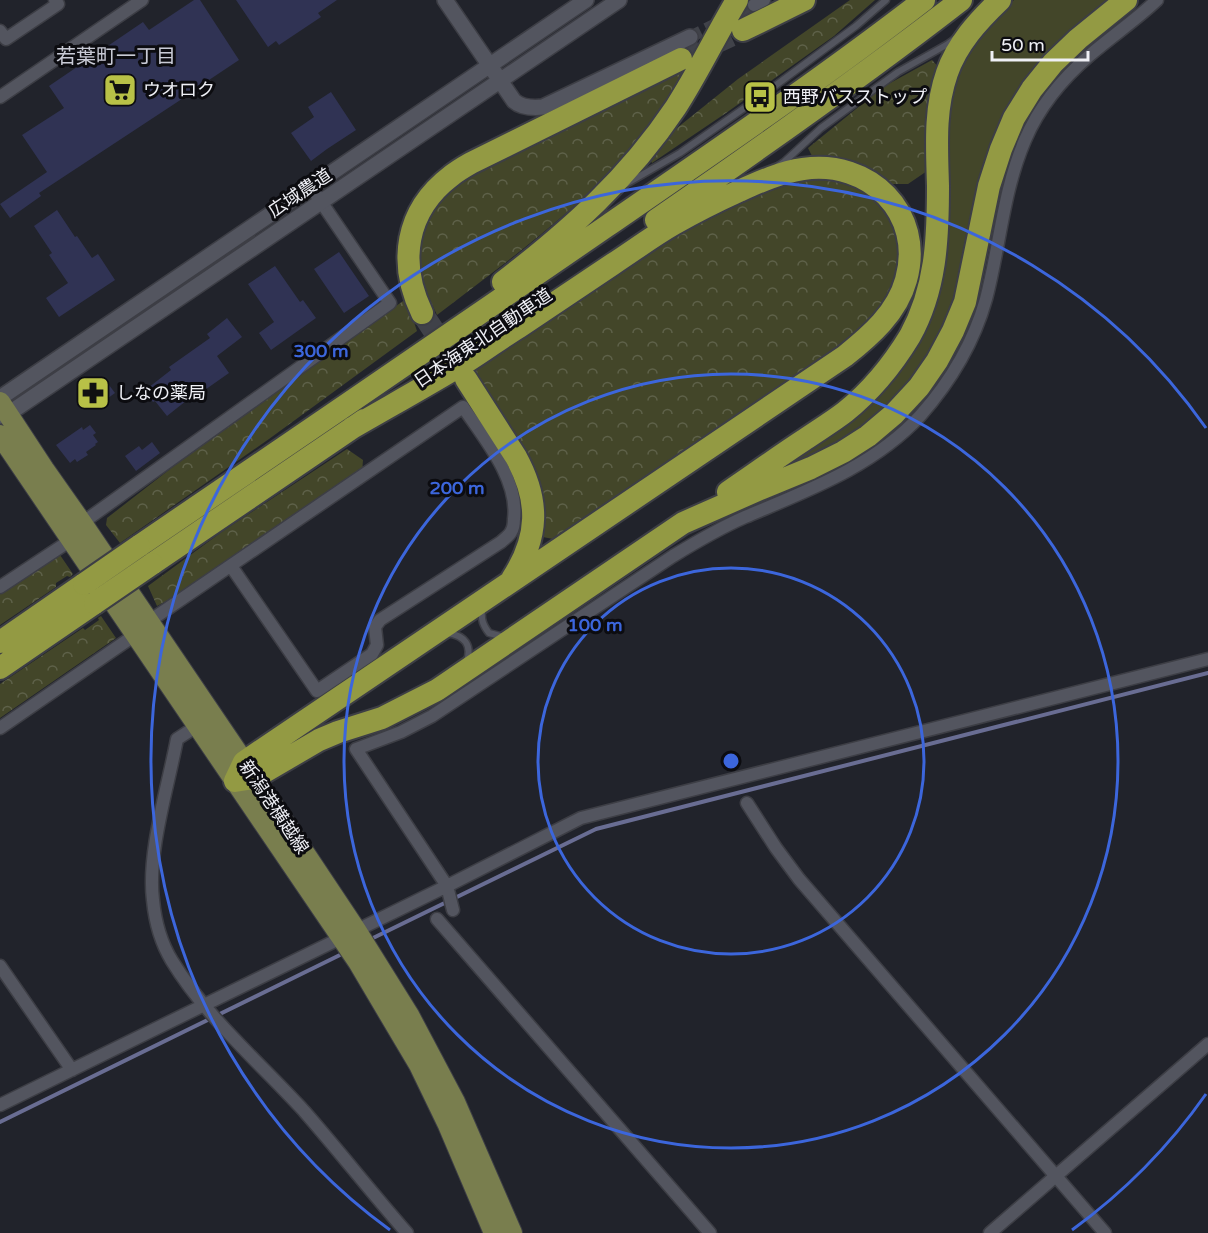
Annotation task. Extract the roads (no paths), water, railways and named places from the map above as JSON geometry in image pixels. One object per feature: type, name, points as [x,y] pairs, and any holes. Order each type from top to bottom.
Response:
[{"type":"highway","points":[[743,30],[804,0]]},
{"type":"highway","name":"日本海東北自動車道","points":[[0,642],[89,594],[152,564],[535,277],[769,114],[924,0]]},
{"type":"highway","name":"日本海東北自動車道","points":[[0,668],[89,594],[139,546],[344,420],[709,183],[961,0]]},
{"type":"highway","points":[[244,774],[338,732],[382,718],[437,690],[845,411],[871,387],[891,364],[910,335],[925,301],[935,262],[938,225],[936,137],[938,105],[947,72],[957,51],[977,22],[1000,0]]},
{"type":"highway","points":[[684,523],[843,452],[868,436],[894,414],[919,387],[937,361],[953,331],[964,303],[989,186],[1014,118],[1032,89],[1053,63],[1078,39],[1126,0]]},
{"type":"highway","points":[[344,420],[602,198],[634,163],[675,108],[694,77],[752,2]]},
{"type":"highway","points":[[422,314],[412,286],[408,252],[416,218],[436,189],[471,163],[681,59]]},
{"type":"highway","points":[[244,774],[484,600],[845,356],[879,326],[898,300],[906,280],[910,256],[907,232],[898,210],[884,194],[868,180],[849,172],[825,167],[801,169],[766,180],[673,224],[467,361],[344,420]]},
{"type":"highway","points":[[466,379],[516,457],[532,496],[534,512],[530,542],[510,583]]},
{"type":"main road","name":"新潟港横越線","points":[[2,407],[82,523],[197,726],[244,774]]},
{"type":"main road","name":"新潟港横越線","points":[[0,435],[71,540],[142,629],[244,774],[349,933],[409,1015],[455,1102],[512,1233]]},
{"type":"main road","name":"新潟港横越線","points":[[349,933],[419,1065],[448,1125],[494,1233]]},
{"type":"street","points":[[0,31],[6,39],[58,4],[55,0]]},
{"type":"street","points":[[445,0],[514,101],[518,105],[536,108],[543,107],[690,37]]},
{"type":"street","name":"広域農道","points":[[2,407],[311,187],[586,0]]},
{"type":"street","name":"広域農道","points":[[2,407],[322,202],[620,0]]},
{"type":"street","points":[[453,910],[447,885],[356,749],[401,732],[432,716],[653,569],[742,518],[835,478],[864,461],[919,417],[959,364],[973,335],[986,300],[1014,168],[1025,140],[1042,109],[1064,81],[1089,56],[1157,0]]},
{"type":"street","points":[[0,97],[135,2]]},
{"type":"street","points":[[82,523],[390,303],[311,187]]},
{"type":"street","points":[[0,728],[231,566],[463,407],[493,452],[508,480],[515,504],[511,533],[501,542],[380,620],[375,627],[376,645],[372,654],[317,691],[231,566]]},
{"type":"street","points":[[0,587],[71,540]]},
{"type":"street","points":[[0,1105],[581,818],[1208,659]]},
{"type":"street","points":[[197,726],[177,739],[158,832],[153,866],[152,899],[159,932],[171,960],[204,1005],[303,1111],[407,1233]]},
{"type":"street","points":[[747,803],[799,879],[1105,1233]]},
{"type":"street","points":[[437,919],[710,1233]]},
{"type":"street","points":[[0,966],[72,1070]]},
{"type":"street","points":[[990,1233],[1208,1044]]},
{"type":"lane","points":[[602,198],[680,153],[856,26],[886,0]]},
{"type":"lane","points":[[728,196],[784,162],[821,128],[898,72],[948,44],[977,22]]},
{"type":"lane","points":[[484,600],[483,626],[489,633],[507,637],[525,631]]},
{"type":"lane","points":[[436,634],[449,633],[465,640],[469,647],[469,655],[461,674]]},
{"type":"waterway","points":[[369,940],[596,829],[1208,673]]},
{"type":"waterway","points":[[0,1122],[344,953]]},
{"type":"tunnel","points":[[690,37],[754,5]]},
{"type":"tunnel","points":[[681,59],[743,30]]},
{"type":"tunnel","points":[[422,313],[466,379]]},
{"type":"place","name":"ウオロク","points":[[120,90]]},
{"type":"place","name":"西野バスストップ","points":[[760,97]]},
{"type":"place","name":"しなの薬局","points":[[93,393]]},
{"type":"district","name":"若葉町一丁目","points":[[116,57]]}]
